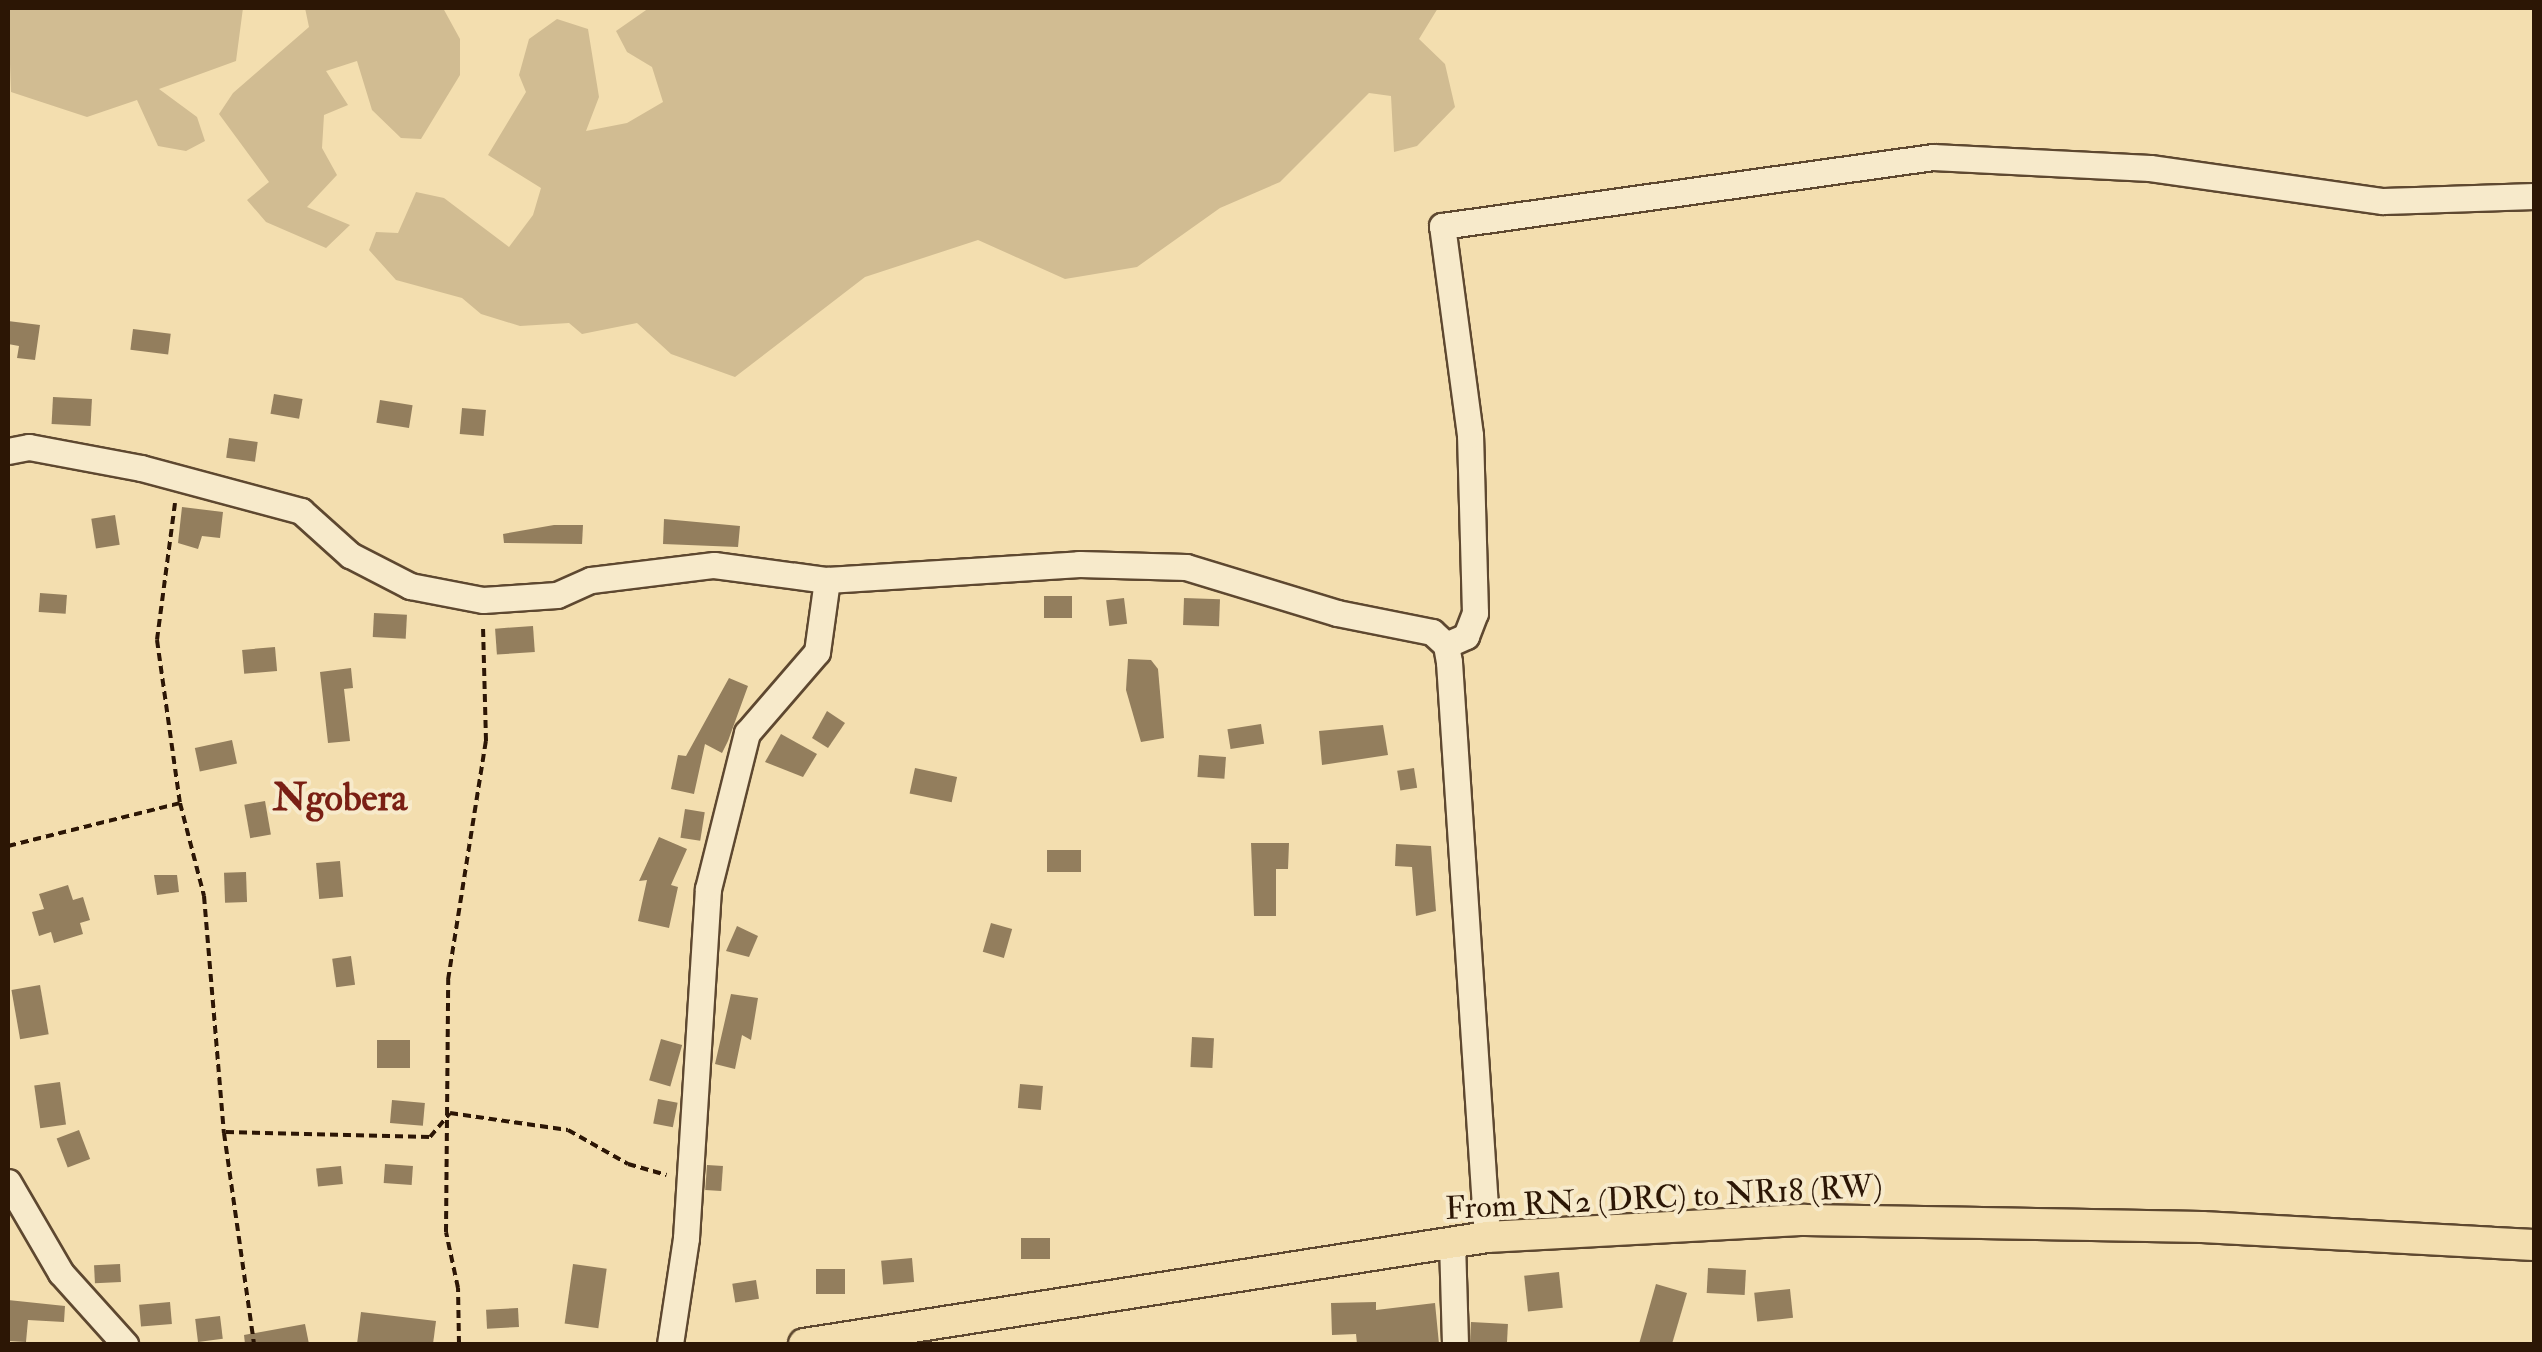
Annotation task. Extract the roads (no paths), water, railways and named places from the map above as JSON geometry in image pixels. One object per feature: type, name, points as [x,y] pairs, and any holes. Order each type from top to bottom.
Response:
[{"type":"main road","name":"From RN2 (DRC) to NR18 (RW)","points":[[804,1344],[1488,1237],[1805,1220],[2202,1227],[2534,1245]]},
{"type":"street","points":[[1446,645],[1466,636],[1475,613],[1470,435],[1442,226],[1932,157],[2150,168],[2383,201],[2534,196]]},
{"type":"street","points":[[8,451],[29,447],[178,478],[301,511],[350,556],[410,586],[483,600],[557,595],[591,580],[714,565],[827,580],[1079,564],[1186,567],[1337,613],[1432,632],[1446,645],[1488,1237]]},
{"type":"street","points":[[670,1344],[686,1238],[685,1180],[708,889],[747,732],[817,652],[827,580]]},
{"type":"street","points":[[8,1182],[62,1273],[125,1344]]},
{"type":"street","points":[[1452,1242],[1455,1344]]},
{"type":"district","name":"Ngobera","points":[[340,799]]}]
